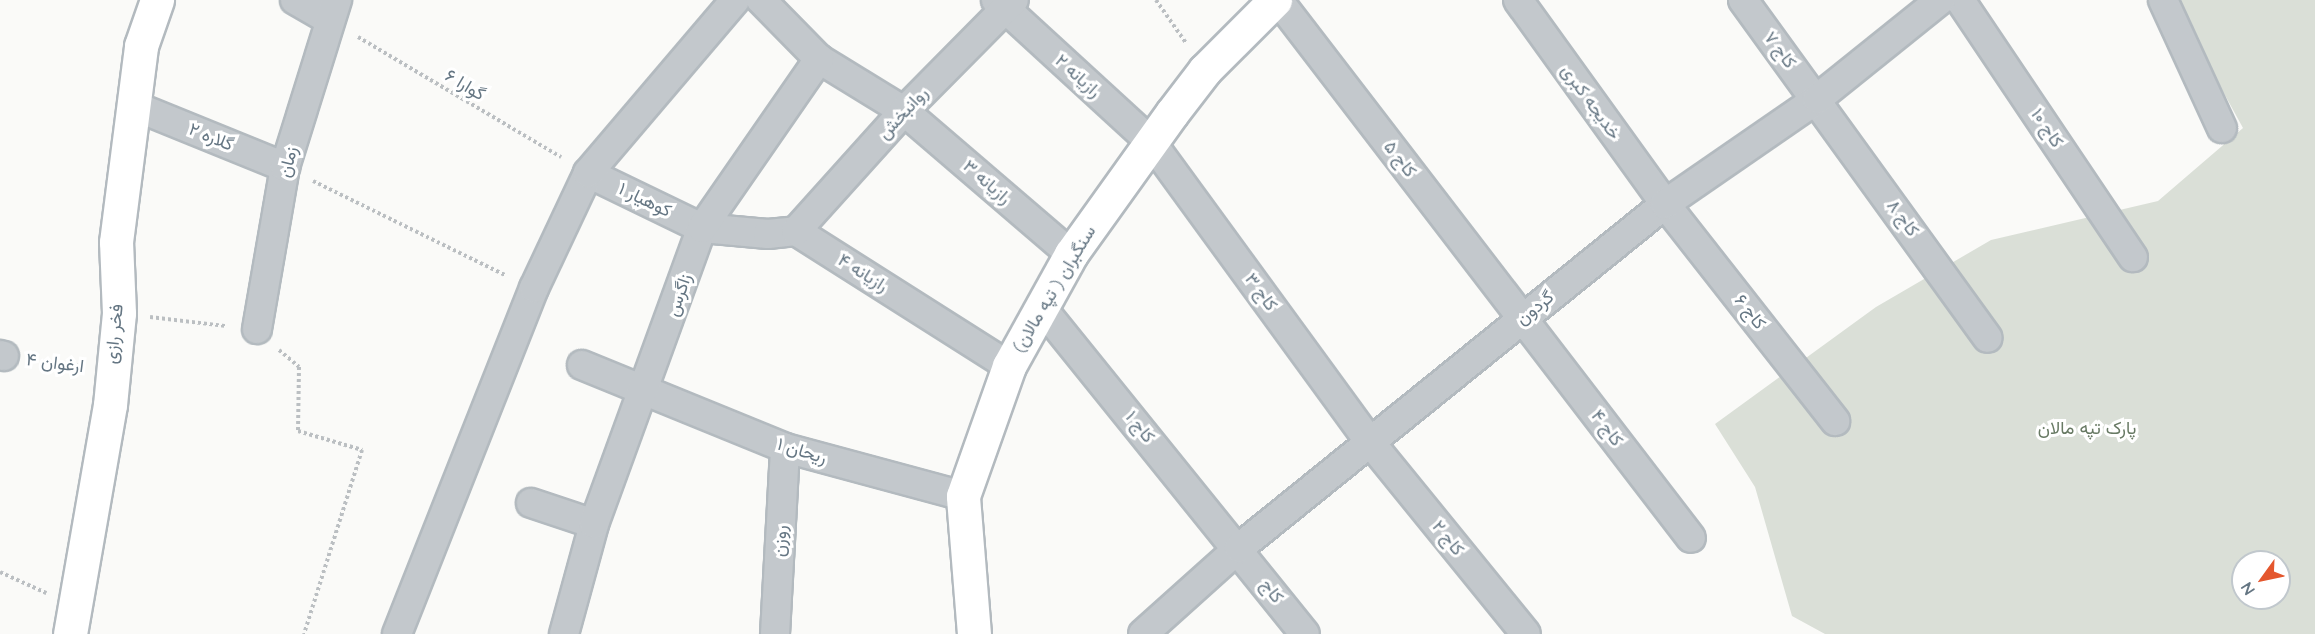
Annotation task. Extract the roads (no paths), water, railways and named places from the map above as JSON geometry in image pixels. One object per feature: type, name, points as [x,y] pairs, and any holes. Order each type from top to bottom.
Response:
[{"type":"main road","name":"فخر رازی","points":[[72,620],[110,405],[111,370],[119,313],[116,242],[137,106],[141,46],[157,0]]},
{"type":"main road","name":"سنگبران ( تپه مالان)","points":[[974,634],[963,496],[1009,366],[1071,254],[1151,142],[1205,70],[1276,0]]},
{"type":"street","points":[[295,0],[333,10]]},
{"type":"street","points":[[397,634],[534,288],[588,173],[735,0]]},
{"type":"street","points":[[761,0],[819,58]]},
{"type":"street","name":"کاج ۵","points":[[1276,0],[1522,318]]},
{"type":"street","name":"خدیجه کبری","points":[[1518,0],[1665,204]]},
{"type":"street","name":"کاج ۷","points":[[1743,0],[1817,99]]},
{"type":"street","name":"گردون","points":[[1143,634],[1239,548],[1665,204],[1817,99],[1940,0]]},
{"type":"street","name":"کاج ۱۰","points":[[1960,0],[2133,257]]},
{"type":"street","points":[[2163,0],[2222,128]]},
{"type":"street","name":"روانبخش","points":[[796,231],[904,111],[1005,4]]},
{"type":"street","name":"رازیانه ۲","points":[[1005,4],[1151,142]]},
{"type":"street","name":"زمان","points":[[257,329],[285,166],[333,10]]},
{"type":"street","name":"رازیانه ۳","points":[[819,58],[904,111],[1071,254]]},
{"type":"street","name":"زاگرس","points":[[564,634],[594,525],[647,389],[702,228],[819,58]]},
{"type":"street","name":"کاج ۸","points":[[1817,99],[1988,338]]},
{"type":"street","name":"گلاره ۲","points":[[137,106],[285,166]]},
{"type":"street","name":"کاج ۳","points":[[1151,142],[1370,442]]},
{"type":"street","name":"کوهیار ۱","points":[[588,173],[702,228]]},
{"type":"street","name":"کاج ۶","points":[[1665,204],[1835,421]]},
{"type":"street","points":[[702,228],[768,234],[796,231]]},
{"type":"street","name":"رازیانه ۴","points":[[796,231],[1009,366]]},
{"type":"street","name":"کاج ۱","points":[[1041,307],[1239,548]]},
{"type":"street","name":"کاج ۴","points":[[1522,318],[1691,538]]},
{"type":"street","name":"ریحان ۱","points":[[582,365],[647,389],[785,448],[963,496]]},
{"type":"street","name":"کاج ۲","points":[[1370,442],[1526,634]]},
{"type":"street","name":"روزن","points":[[775,634],[785,448]]},
{"type":"street","points":[[531,503],[594,525]]},
{"type":"street","name":"کاج","points":[[1239,548],[1305,634]]},
{"type":"park label","name":"پارک تپه مالان","points":[[2087,428]]}]
